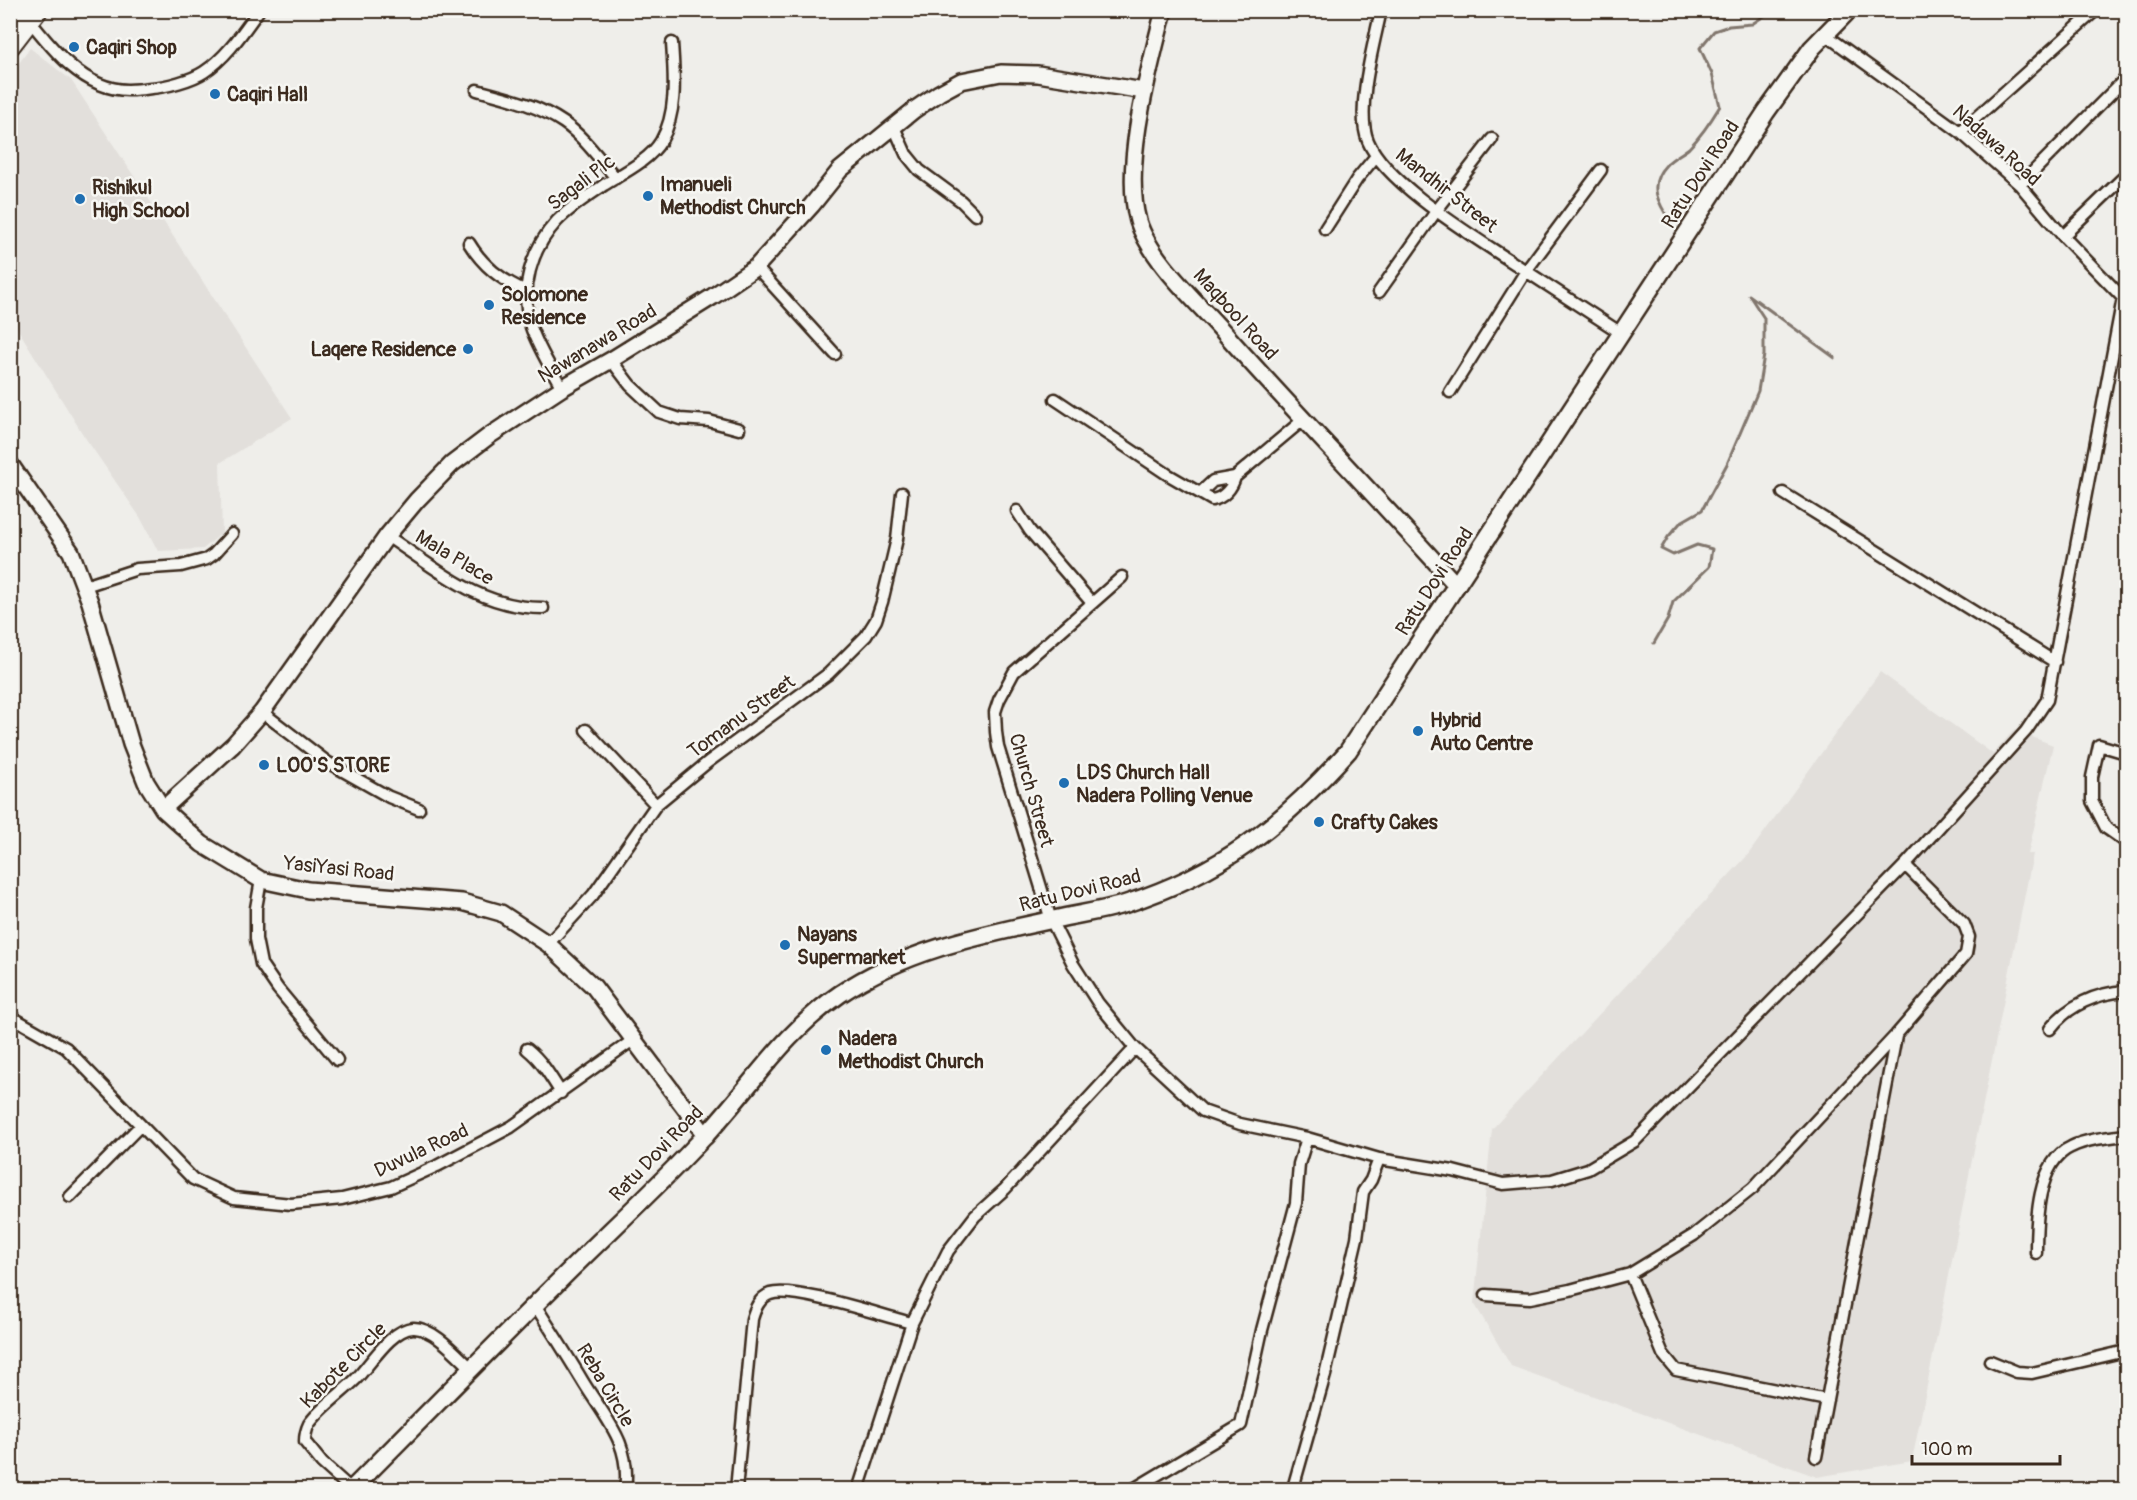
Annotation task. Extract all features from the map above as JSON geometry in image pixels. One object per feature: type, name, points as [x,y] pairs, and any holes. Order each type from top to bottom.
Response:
[{"type":"highway","points":[[10,45],[23,14]]},
{"type":"main road","name":"Ratu Dovi Road","points":[[351,1489],[706,1136],[780,1046],[808,1019],[841,993],[899,961],[960,940],[1122,905],[1177,885],[1236,854],[1273,827],[1312,792],[1348,751],[1766,112],[1799,64],[1849,10]]},
{"type":"street","points":[[23,14],[64,61],[85,76],[109,87],[127,90],[164,87],[203,73],[233,47],[259,10]]},
{"type":"street","name":"Maqbool Road","points":[[1164,10],[1144,91],[1135,157],[1134,188],[1138,219],[1145,239],[1157,257],[1303,420],[1456,586]]},
{"type":"street","name":"Mandhir Street","points":[[1381,10],[1366,87],[1364,121],[1367,140],[1376,156],[1391,174],[1437,210],[1621,333]]},
{"type":"street","points":[[1960,132],[2096,10]]},
{"type":"street","name":"Nadawa Road","points":[[1826,35],[1960,132],[2020,185],[2063,236],[2125,300]]},
{"type":"street","name":"Sagali Plc","points":[[562,388],[531,326],[526,291],[529,269],[546,233],[558,219],[653,152],[669,125],[674,75],[672,43]]},
{"type":"street","name":"Nawanawa Road","points":[[163,809],[234,745],[262,712],[387,536],[417,500],[452,464],[489,436],[562,388],[611,360],[756,267],[840,170],[939,93],[961,81],[1001,73],[1038,74],[1144,91]]},
{"type":"street","points":[[2020,185],[2127,78]]},
{"type":"street","points":[[477,90],[538,109],[565,124],[616,178]]},
{"type":"street","points":[[894,127],[906,154],[919,170],[955,196],[975,215]]},
{"type":"street","points":[[1379,292],[1437,210],[1492,140]]},
{"type":"street","points":[[1325,229],[1376,156]]},
{"type":"street","points":[[1450,392],[1526,271],[1601,170]]},
{"type":"street","points":[[2063,236],[2127,175]]},
{"type":"street","points":[[469,243],[477,257],[489,270],[526,291]]},
{"type":"street","points":[[756,267],[835,354]]},
{"type":"street","name":"Church Street","points":[[1122,577],[1014,672],[995,712],[998,747],[1051,920],[1073,964],[1092,993],[1135,1048],[1203,1111],[1240,1124],[1307,1138],[1378,1159],[1453,1172],[1503,1184],[1552,1180],[1588,1168],[1635,1141],[1905,865],[2026,731],[2047,700],[2125,300]]},
{"type":"street","points":[[611,360],[630,385],[659,412],[680,419],[709,421],[740,429]]},
{"type":"street","points":[[1055,399],[1209,499],[1216,500],[1232,488],[1235,477]]},
{"type":"street","points":[[1200,493],[1213,481],[1235,477],[1303,420]]},
{"type":"street","name":"YasiYasi Road","points":[[10,464],[71,552],[84,586],[131,744],[146,782],[163,809],[202,844],[261,880],[308,890],[462,902],[501,913],[548,944],[594,987],[706,1136]]},
{"type":"street","name":"Tomanu Street","points":[[548,944],[593,895],[656,805],[708,762],[828,674],[866,636],[876,620],[882,602],[897,539],[902,493]]},
{"type":"street","points":[[1783,493],[2055,662]]},
{"type":"street","points":[[1017,511],[1029,531],[1092,603]]},
{"type":"street","points":[[84,586],[138,568],[181,566],[207,559],[232,534]]},
{"type":"street","name":"Mala Place","points":[[387,536],[452,580],[479,595],[522,608],[543,608]]},
{"type":"street","points":[[262,712],[327,762],[389,797],[418,809]]},
{"type":"street","points":[[586,730],[656,805]]},
{"type":"street","points":[[2127,753],[2099,745],[2092,777],[2092,801],[2106,828],[2127,842]]},
{"type":"street","points":[[1486,1295],[1530,1298],[1630,1274],[1694,1235],[1753,1188],[1896,1035],[1966,954],[1969,937],[1964,924],[1905,865]]},
{"type":"street","points":[[261,880],[256,908],[256,939],[261,964],[278,989],[337,1060]]},
{"type":"street","points":[[2050,1029],[2060,1016],[2086,1001],[2113,992],[2127,992]]},
{"type":"street","name":"Duvula Road","points":[[10,1016],[66,1048],[193,1179],[234,1197],[291,1204],[342,1199],[391,1187],[511,1127],[633,1040]]},
{"type":"street","points":[[1816,1457],[1896,1035]]},
{"type":"street","points":[[858,1490],[912,1323],[948,1251],[975,1216],[1005,1189],[1135,1048]]},
{"type":"street","points":[[527,1050],[536,1056],[548,1071],[561,1093]]},
{"type":"street","points":[[70,1197],[140,1126]]},
{"type":"street","points":[[2036,1253],[2036,1220],[2042,1187],[2053,1163],[2070,1147],[2127,1135]]},
{"type":"street","points":[[1132,1490],[1241,1425],[1262,1330],[1296,1203],[1299,1164],[1307,1138]]},
{"type":"street","points":[[1293,1488],[1328,1363],[1362,1214],[1363,1192],[1371,1180],[1378,1159]]},
{"type":"street","points":[[1630,1274],[1663,1354],[1676,1370],[1827,1400]]},
{"type":"street","points":[[736,1490],[752,1319],[759,1302],[769,1294],[799,1293],[912,1323]]},
{"type":"street","name":"Reba Circle","points":[[535,1305],[583,1383],[610,1420],[624,1453],[627,1473],[625,1490]]},
{"type":"street","name":"Kabote Circle","points":[[351,1489],[312,1452],[305,1442],[306,1430],[379,1352],[403,1331],[412,1328],[424,1329],[472,1369]]},
{"type":"street","points":[[1990,1360],[2017,1372],[2032,1373],[2127,1351]]},
{"type":"shaded area","name":"Rishikul High School","points":[[30,48],[71,80],[292,418],[220,463],[222,533],[203,549],[158,551],[140,517],[84,436],[11,318],[11,74]]},
{"type":"shaded area","points":[[1880,672],[1993,754],[2014,730],[2053,745],[2028,854],[2033,854],[1912,1461],[1817,1477],[1511,1366],[1474,1303],[1492,1129],[1747,856]]},
{"type":"waterway","points":[[1674,227],[1657,197],[1656,189],[1660,173],[1671,160],[1689,148],[1698,138],[1720,106],[1712,74],[1700,48],[1714,31],[1729,26],[1752,24],[1773,10]]},
{"type":"waterway","points":[[1654,643],[1668,619],[1673,602],[1709,567],[1712,549],[1697,545],[1673,555],[1661,549],[1681,522],[1702,510],[1727,464],[1758,391],[1764,355],[1764,318],[1749,295],[1835,358]]},
{"type":"place","name":"Caqiri Shop","points":[[74,47]]},
{"type":"place","name":"Caqiri Hall","points":[[215,94]]},
{"type":"place","name":"Imanueli Methodist Church","points":[[648,196]]},
{"type":"place","name":"Rishikul High School","points":[[80,199]]},
{"type":"place","name":"Solomone Residence","points":[[489,305]]},
{"type":"place","name":"Laqere Residence","points":[[468,349]]},
{"type":"place","name":"Hybrid Auto Centre","points":[[1418,731]]},
{"type":"place","name":"LOO'S STORE","points":[[264,765]]},
{"type":"place","name":"LDS Church Hall Nadera Polling Venue","points":[[1064,783]]},
{"type":"place","name":"Crafty Cakes","points":[[1319,822]]},
{"type":"place","name":"Nayans Supermarket","points":[[785,945]]},
{"type":"place","name":"Nadera Methodist Church","points":[[826,1050]]}]
